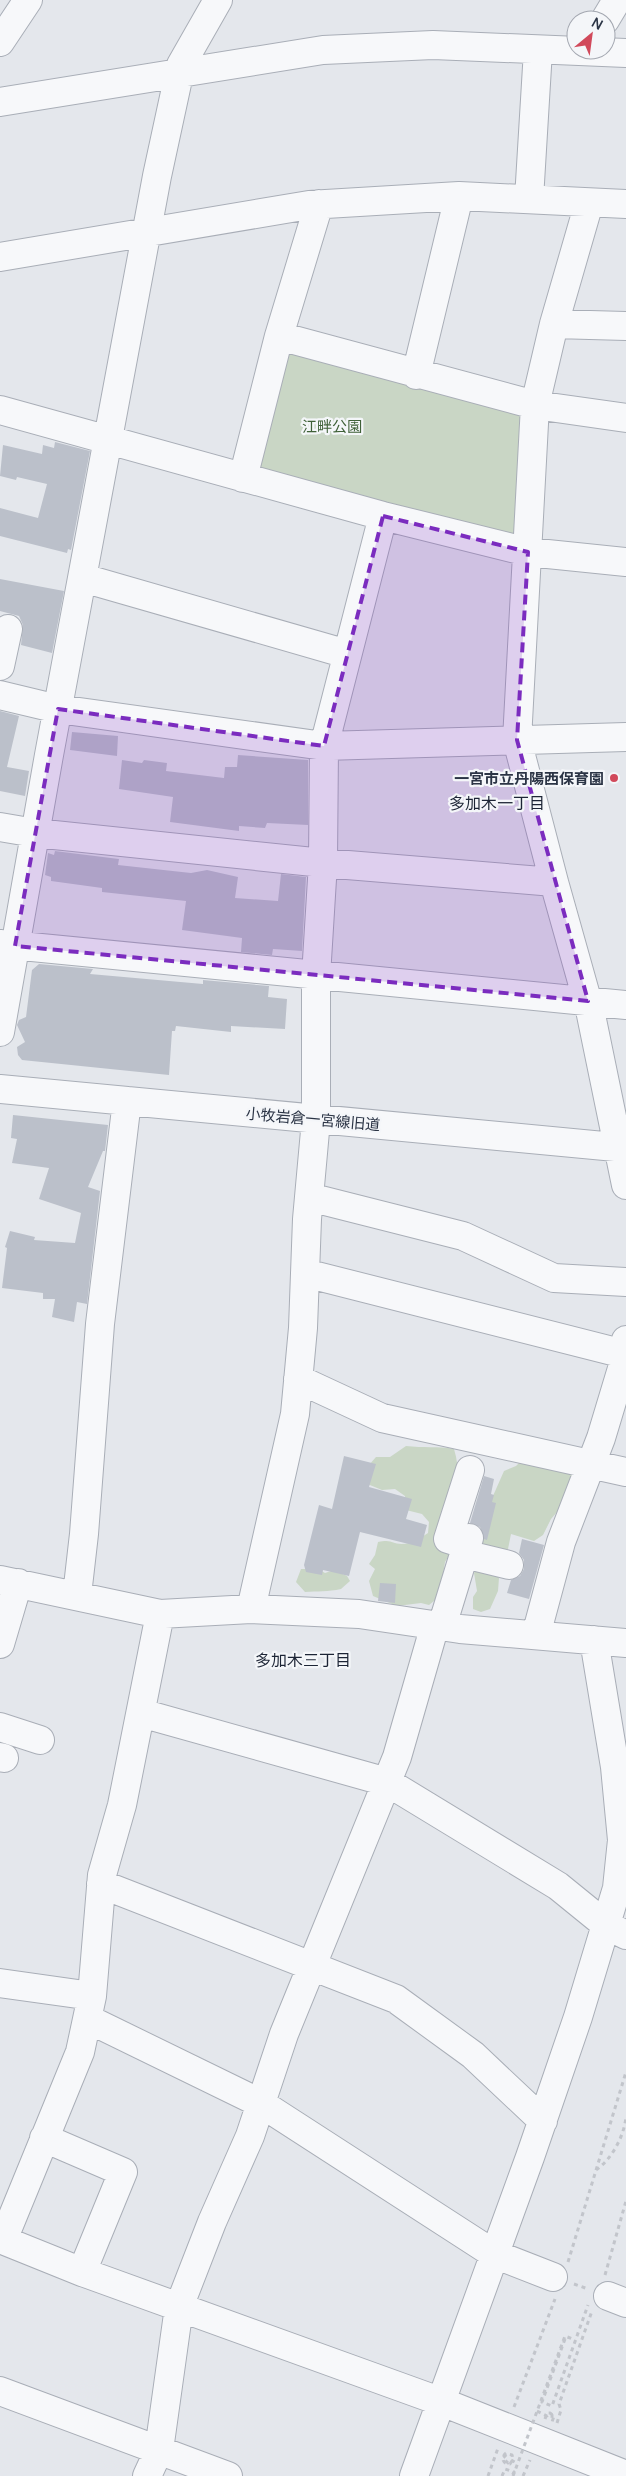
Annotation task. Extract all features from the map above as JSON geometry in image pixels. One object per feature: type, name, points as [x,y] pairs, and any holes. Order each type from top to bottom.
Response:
[{"type":"street","points":[[0,42],[28,0]]},
{"type":"street","points":[[0,1032],[8,945],[35,833],[146,233],[179,74],[182,65],[218,0]]},
{"type":"street","points":[[0,102],[323,50],[433,45],[566,51]]},
{"type":"street","points":[[530,199],[538,50]]},
{"type":"street","points":[[416,375],[459,196]]},
{"type":"street","points":[[0,257],[319,204],[459,196],[626,204]]},
{"type":"street","points":[[589,203],[554,324],[535,406],[518,740],[554,882],[588,1001],[622,1147],[626,1185]]},
{"type":"street","points":[[244,478],[279,336],[319,204]]},
{"type":"street","points":[[554,324],[626,326]]},
{"type":"street","points":[[279,336],[535,406],[626,418]]},
{"type":"street","points":[[0,410],[383,516],[528,552],[626,562]]},
{"type":"street","points":[[251,1609],[295,1414],[298,1379],[309,1197],[316,1120],[316,976],[323,863],[324,746],[383,516]]},
{"type":"street","points":[[83,578],[347,654]]},
{"type":"street","points":[[0,666],[8,629]]},
{"type":"street","points":[[0,695],[58,709],[324,746],[626,737]]},
{"type":"street","points":[[0,827],[35,833],[323,863],[554,882]]},
{"type":"street","points":[[8,945],[626,1005]]},
{"type":"street","name":"小牧岩倉一宮線旧道","points":[[0,1089],[316,1120],[622,1147]]},
{"type":"street","points":[[77,1595],[84,1534],[100,1324],[127,1101]]},
{"type":"street","points":[[309,1197],[463,1236],[554,1278],[626,1282]]},
{"type":"street","points":[[305,1273],[625,1347],[623,1364],[592,1464],[561,1542],[536,1636]]},
{"type":"street","points":[[298,1379],[382,1418],[626,1472]]},
{"type":"street","points":[[470,1470],[448,1539],[467,1545],[509,1565]]},
{"type":"street","points":[[147,2476],[159,2450],[179,2307],[262,2104],[284,2034],[397,1757],[438,1626],[467,1545]]},
{"type":"street","points":[[0,1644],[9,1581],[160,1614],[251,1609],[359,1614],[438,1626],[626,1643]]},
{"type":"street","points":[[160,1614],[122,1805],[101,1884],[90,2007],[80,2052],[2,2240],[82,2272],[442,2402],[506,2440],[549,2434],[623,2470]]},
{"type":"street","points":[[414,2476],[543,2121],[578,2017],[616,1930],[617,1888],[622,1840],[615,1767],[594,1640]]},
{"type":"street","points":[[141,1713],[387,1782],[558,1886],[616,1930]]},
{"type":"street","points":[[0,1727],[40,1740]]},
{"type":"street","points":[[101,1884],[396,1999],[473,2055],[543,2121]]},
{"type":"street","points":[[0,1983],[90,2007],[262,2104],[494,2254],[558,2279]]},
{"type":"street","points":[[44,2138],[123,2172],[82,2272]]},
{"type":"street","points":[[0,2391],[228,2476]]},
{"type":"path","points":[[518,2464],[511,2460],[508,2463],[505,2462],[504,2458],[507,2454],[512,2455],[512,2459],[511,2462],[510,2464],[505,2463],[503,2458],[506,2440],[558,2279],[596,2170],[626,2072]]},
{"type":"path","points":[[596,2170],[607,2163],[625,2128],[626,2116]]},
{"type":"path","points":[[549,2434],[562,2410],[559,2404],[605,2299],[612,2256],[626,2201]]},
{"type":"path","points":[[558,2279],[605,2299]]},
{"type":"path","points":[[565,2339],[542,2402],[552,2406],[575,2340],[605,2299]]},
{"type":"path","points":[[512,2476],[565,2336],[575,2340]]},
{"type":"path","points":[[537,2411],[542,2413],[547,2416],[549,2414],[552,2415],[552,2421],[548,2422],[545,2420],[545,2416],[547,2413],[553,2415],[552,2422],[549,2434]]},
{"type":"path","points":[[488,2476],[506,2440]]},
{"type":"path","points":[[502,2476],[505,2469],[514,2472],[512,2476]]},
{"type":"highlighted area","points":[[383,516],[528,552],[517,740],[588,1001],[15,946],[58,709],[324,746]]},
{"type":"green space","name":"江畔公園","points":[[287,351],[524,416],[520,537],[257,471]]},
{"type":"green space","points":[[406,1446],[454,1449],[457,1461],[458,1487],[451,1552],[445,1562],[440,1596],[429,1605],[421,1603],[397,1606],[373,1596],[369,1581],[375,1569],[369,1564],[375,1555],[378,1542],[387,1541],[406,1544],[428,1533],[429,1522],[422,1514],[406,1510],[405,1496],[395,1489],[382,1490],[365,1483],[369,1465],[376,1457],[390,1457]]},
{"type":"green space","points":[[524,1458],[577,1472],[564,1504],[551,1519],[543,1535],[534,1541],[511,1534],[508,1549],[498,1556],[493,1569],[499,1578],[498,1591],[490,1609],[481,1612],[473,1609],[473,1597],[477,1591],[474,1573],[477,1568],[480,1533],[485,1514],[504,1471],[516,1466]]},
{"type":"green space","points":[[301,1569],[318,1569],[325,1573],[334,1570],[347,1576],[350,1581],[341,1589],[305,1592],[296,1582]]},
{"type":"building","points":[[55,442],[90,451],[71,550],[68,549],[67,553],[0,536],[0,508],[38,518],[47,484],[17,477],[16,480],[0,476],[3,445],[42,454],[43,445],[54,448]]},
{"type":"building","points":[[0,579],[64,591],[52,653],[21,645],[23,625],[19,616],[0,611]]},
{"type":"building","points":[[0,711],[19,716],[7,767],[29,771],[25,796],[0,791]]},
{"type":"building","points":[[72,732],[118,736],[117,756],[70,750]]},
{"type":"building","points":[[238,755],[308,760],[308,825],[267,823],[265,828],[239,826],[239,831],[170,822],[173,797],[119,789],[122,760],[142,763],[144,760],[167,763],[166,771],[224,778],[225,767],[237,767]]},
{"type":"building","points":[[55,851],[119,859],[118,865],[191,873],[207,870],[238,877],[235,898],[278,901],[281,874],[306,877],[302,951],[273,949],[272,955],[241,952],[242,938],[182,930],[186,901],[102,892],[102,888],[51,881],[51,877],[45,875],[48,853],[54,855]]},
{"type":"building","points":[[39,964],[93,969],[90,974],[203,984],[203,980],[269,986],[268,997],[287,999],[285,1029],[231,1026],[231,1032],[176,1026],[175,1031],[172,1031],[169,1075],[22,1060],[18,1055],[17,1047],[25,1042],[17,1025],[19,1020],[26,1017],[32,970]]},
{"type":"building","points":[[13,1115],[108,1125],[105,1151],[103,1151],[88,1187],[100,1191],[87,1304],[77,1302],[74,1322],[52,1317],[55,1299],[43,1299],[43,1293],[2,1288],[7,1248],[5,1247],[10,1231],[35,1237],[34,1240],[75,1243],[81,1213],[39,1199],[49,1168],[12,1163],[17,1139],[11,1138]]},
{"type":"building","points":[[344,1456],[376,1464],[369,1487],[412,1499],[406,1519],[427,1525],[421,1547],[360,1532],[349,1576],[323,1570],[322,1575],[306,1572],[304,1565],[319,1505],[332,1509]]},
{"type":"building","points":[[484,1476],[494,1479],[491,1494],[494,1495],[492,1502],[496,1503],[487,1540],[484,1539],[480,1527],[470,1523]]},
{"type":"building","points":[[522,1539],[544,1545],[529,1599],[507,1593],[511,1580],[520,1576],[524,1569],[524,1560],[519,1553]]},
{"type":"building","points":[[380,1583],[396,1584],[395,1603],[378,1601]]},
{"type":"place","name":"一宮市立丹陽西保育園","points":[[614,778]]},
{"type":"district","name":"多加木一丁目","points":[[497,803]]},
{"type":"district","name":"多加木三丁目","points":[[303,1660]]}]
